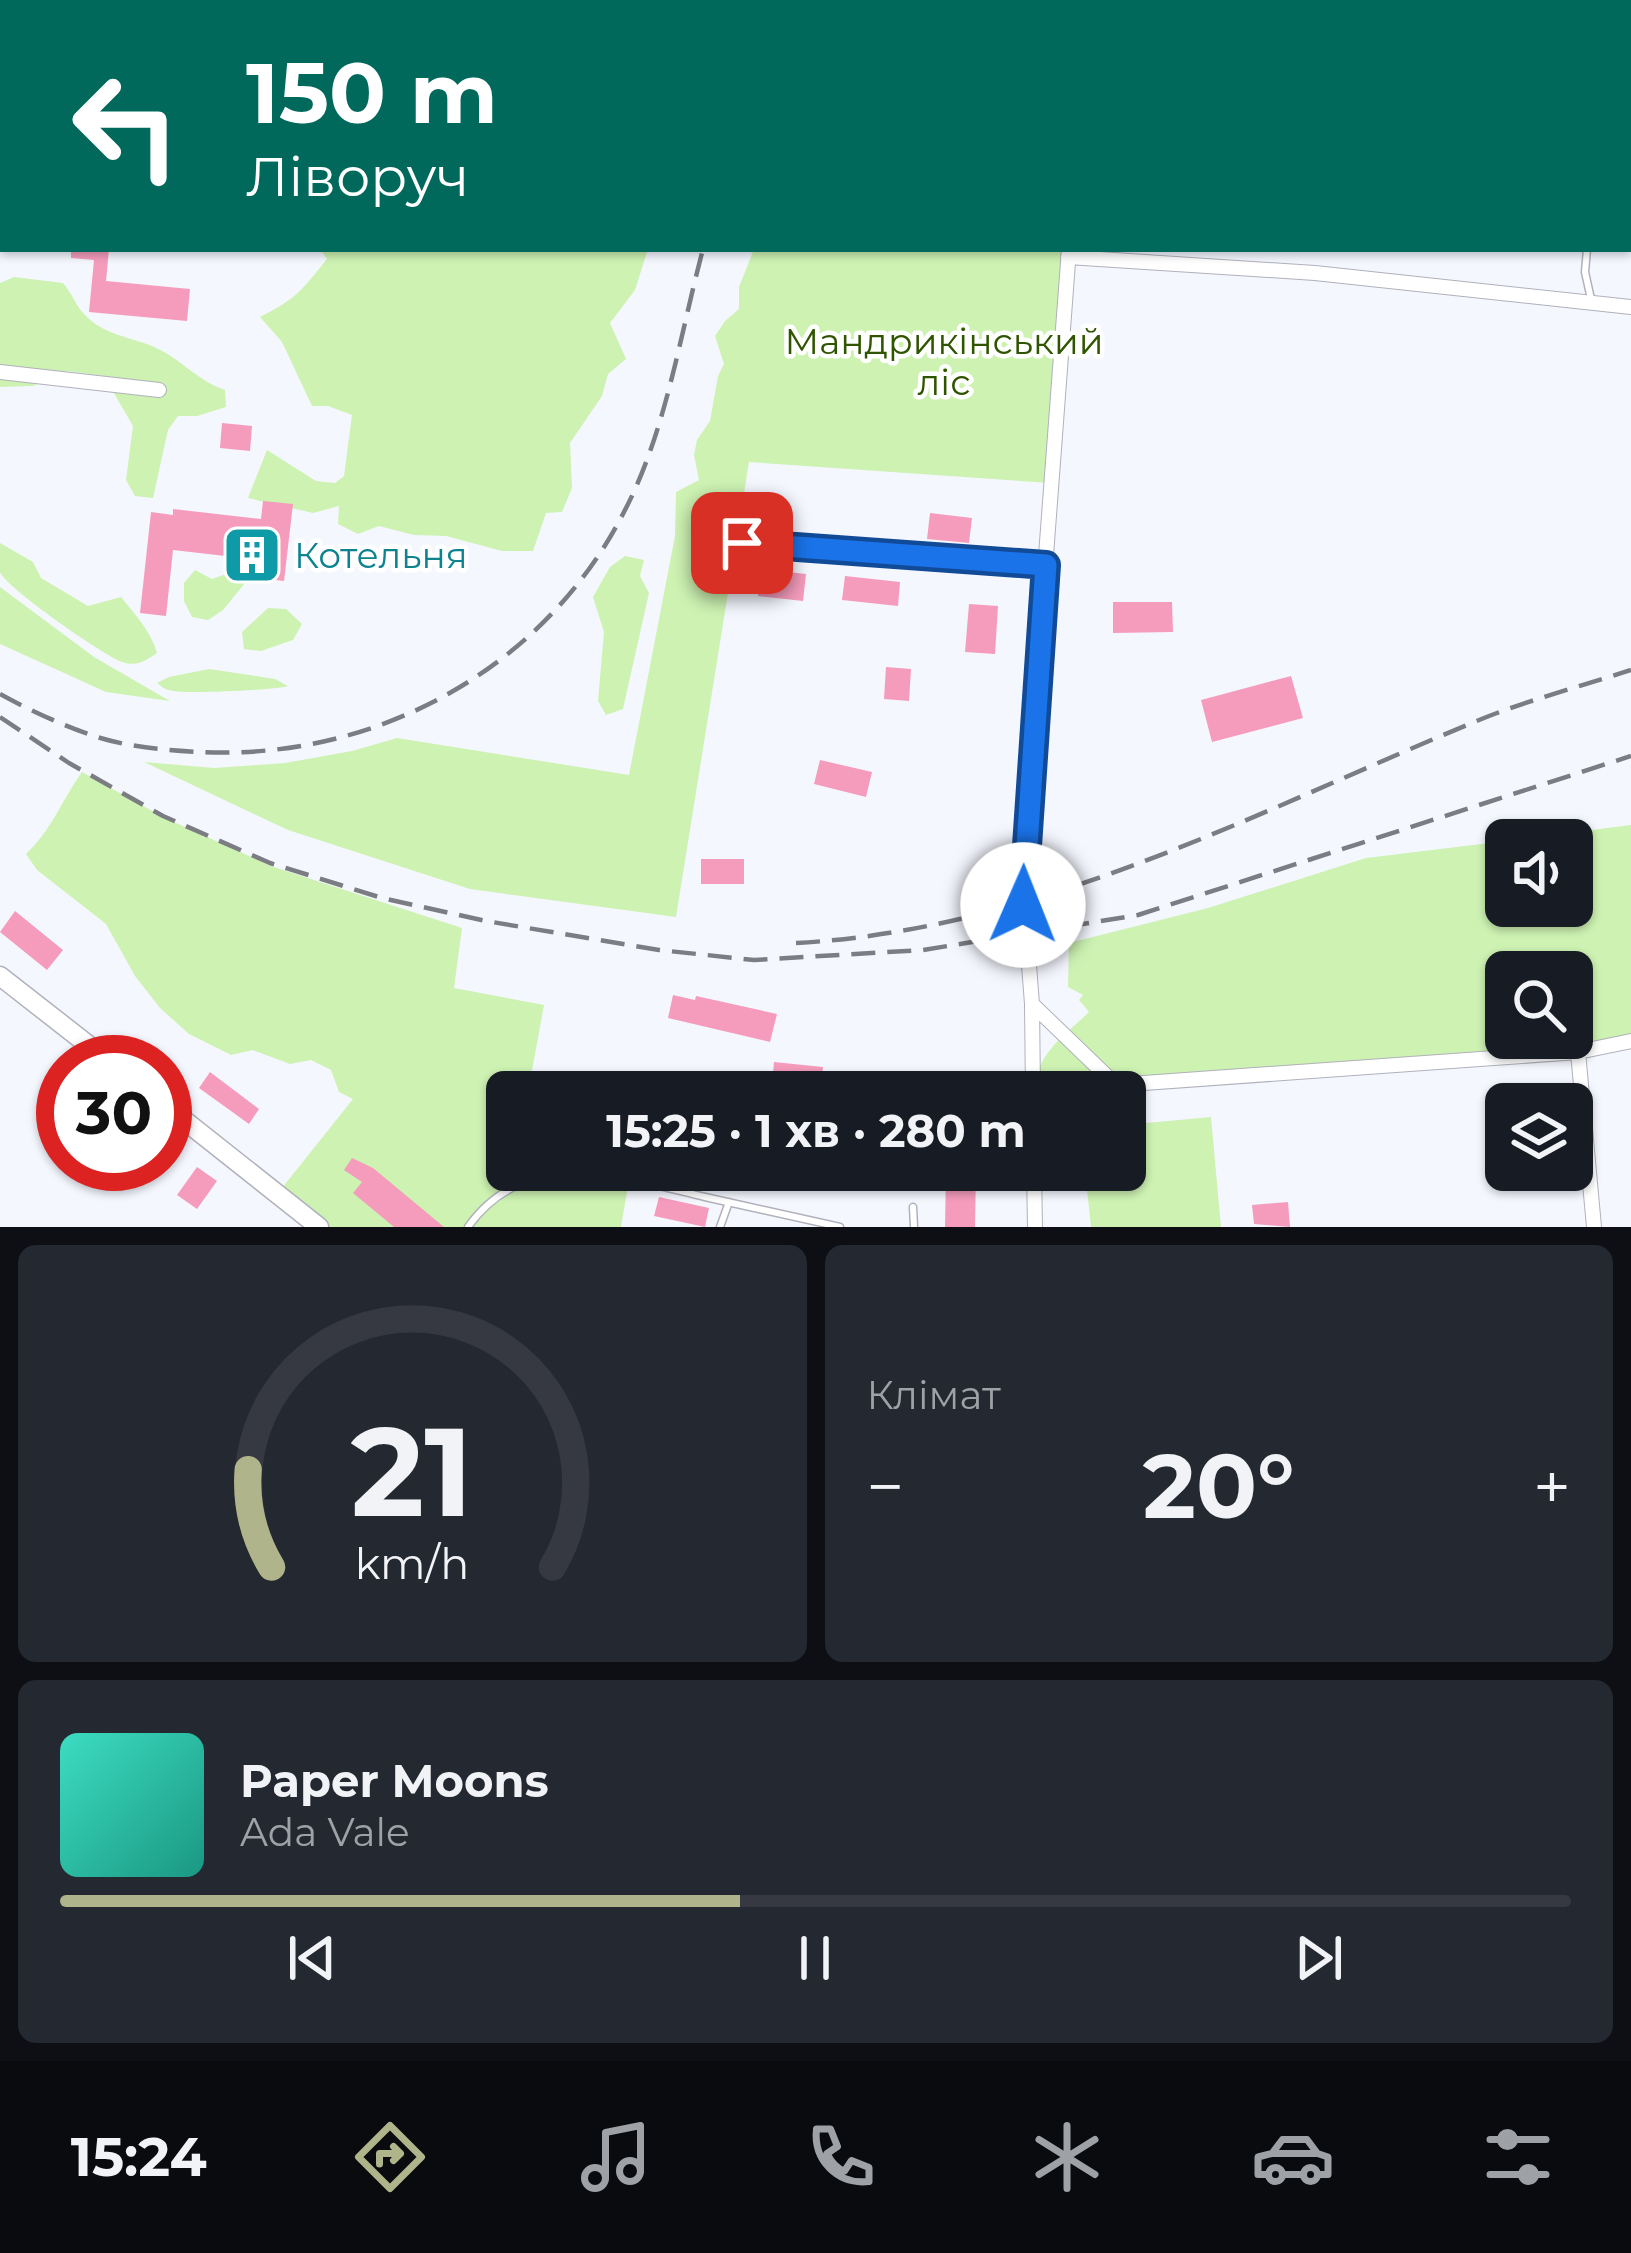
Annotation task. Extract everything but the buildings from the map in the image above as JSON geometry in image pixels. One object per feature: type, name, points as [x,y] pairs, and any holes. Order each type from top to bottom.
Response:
[{"type":"main road","points":[[0,976],[75,1035]]},
{"type":"main road","points":[[192,1126],[319,1227]]},
{"type":"street","points":[[1033,1071],[1022,875],[1069,253],[1315,273],[1631,307]]},
{"type":"street","points":[[0,372],[159,390]]},
{"type":"street","points":[[1032,1004],[1116,1084],[1485,1058]]},
{"type":"street","points":[[1593,1049],[1631,1041]]},
{"type":"street","points":[[1579,1059],[1594,1227]]},
{"type":"street","points":[[1034,1191],[1035,1227]]},
{"type":"lane","points":[[1587,252],[1585,272],[1592,305]]},
{"type":"lane","points":[[742,543],[1046,565]]},
{"type":"lane","points":[[469,1227],[486,1203],[511,1187],[564,1173],[612,1177],[840,1227]]},
{"type":"lane","points":[[720,1227],[729,1202]]},
{"type":"lane","points":[[913,1208],[914,1227]]},
{"type":"green space","points":[[322,252],[647,252],[635,290],[610,323],[626,359],[608,374],[602,396],[570,443],[572,488],[562,512],[546,513],[533,551],[502,551],[379,526],[358,534],[338,524],[339,506],[313,513],[248,498],[267,450],[316,481],[335,483],[344,476],[352,415],[312,406],[282,342],[260,317],[290,299],[327,259]]},
{"type":"green space","name":"Мандрикінський ліс","points":[[753,252],[1069,252],[1050,483],[749,462],[676,917],[470,889],[288,830],[144,762],[214,768],[285,763],[397,738],[629,775],[675,536],[676,492],[699,480],[694,455],[697,440],[710,421],[724,364],[715,336],[739,309],[739,287]]},
{"type":"green space","points":[[14,277],[63,283],[92,321],[162,351],[225,390],[226,407],[178,416],[168,430],[153,498],[135,496],[126,480],[133,426],[104,376],[68,371],[33,386],[0,387],[0,283]]},
{"type":"green space","points":[[0,543],[33,562],[41,578],[88,606],[121,597],[157,653],[145,661],[122,662],[56,620],[0,572]]},
{"type":"green space","points":[[625,556],[644,560],[640,576],[649,593],[623,709],[606,715],[598,701],[604,632],[593,597],[610,567]]},
{"type":"green space","points":[[195,570],[212,579],[229,573],[245,583],[208,620],[192,617],[184,601],[184,583]]},
{"type":"green space","points":[[0,587],[94,657],[170,701],[106,692],[0,644]]},
{"type":"green space","points":[[268,608],[286,609],[302,624],[293,640],[261,651],[244,649],[242,632]]},
{"type":"green space","points":[[209,669],[275,679],[288,686],[182,692],[157,683]]},
{"type":"green space","points":[[82,772],[165,818],[274,867],[462,928],[454,988],[544,1005],[532,1071],[486,1071],[486,1191],[627,1191],[621,1227],[319,1227],[278,1193],[353,1099],[339,1092],[331,1070],[311,1060],[290,1064],[253,1050],[231,1055],[189,1034],[160,1008],[135,976],[106,924],[37,870],[26,854]]},
{"type":"green space","points":[[1631,825],[1631,1041],[1593,1045],[1593,951],[1485,951],[1485,1055],[1146,1082],[1146,1071],[1038,1071],[1061,1037],[1089,1012],[1079,1000],[1083,995],[1068,987],[1069,943],[1208,908],[1366,858],[1485,844],[1485,927],[1593,927],[1593,830]]},
{"type":"green space","points":[[1211,1117],[1221,1227],[1091,1227],[1087,1191],[1146,1191],[1146,1123]]},
{"type":"railway","points":[[0,694],[104,739],[199,752],[265,751],[329,740],[390,721],[448,694],[501,659],[549,616],[591,566],[625,510],[662,415],[702,252]]},
{"type":"railway","points":[[796,943],[887,933],[976,915],[1063,890],[1233,826],[1484,718],[1631,670]]},
{"type":"railway","points":[[0,717],[163,816],[270,863],[382,898],[486,921],[659,950],[754,960],[923,950],[1138,915],[1631,756]]},
{"type":"place","name":"Котельня","points":[[252,555]]},
{"type":"route","points":[[742,543],[1046,565],[1023,905]]}]
